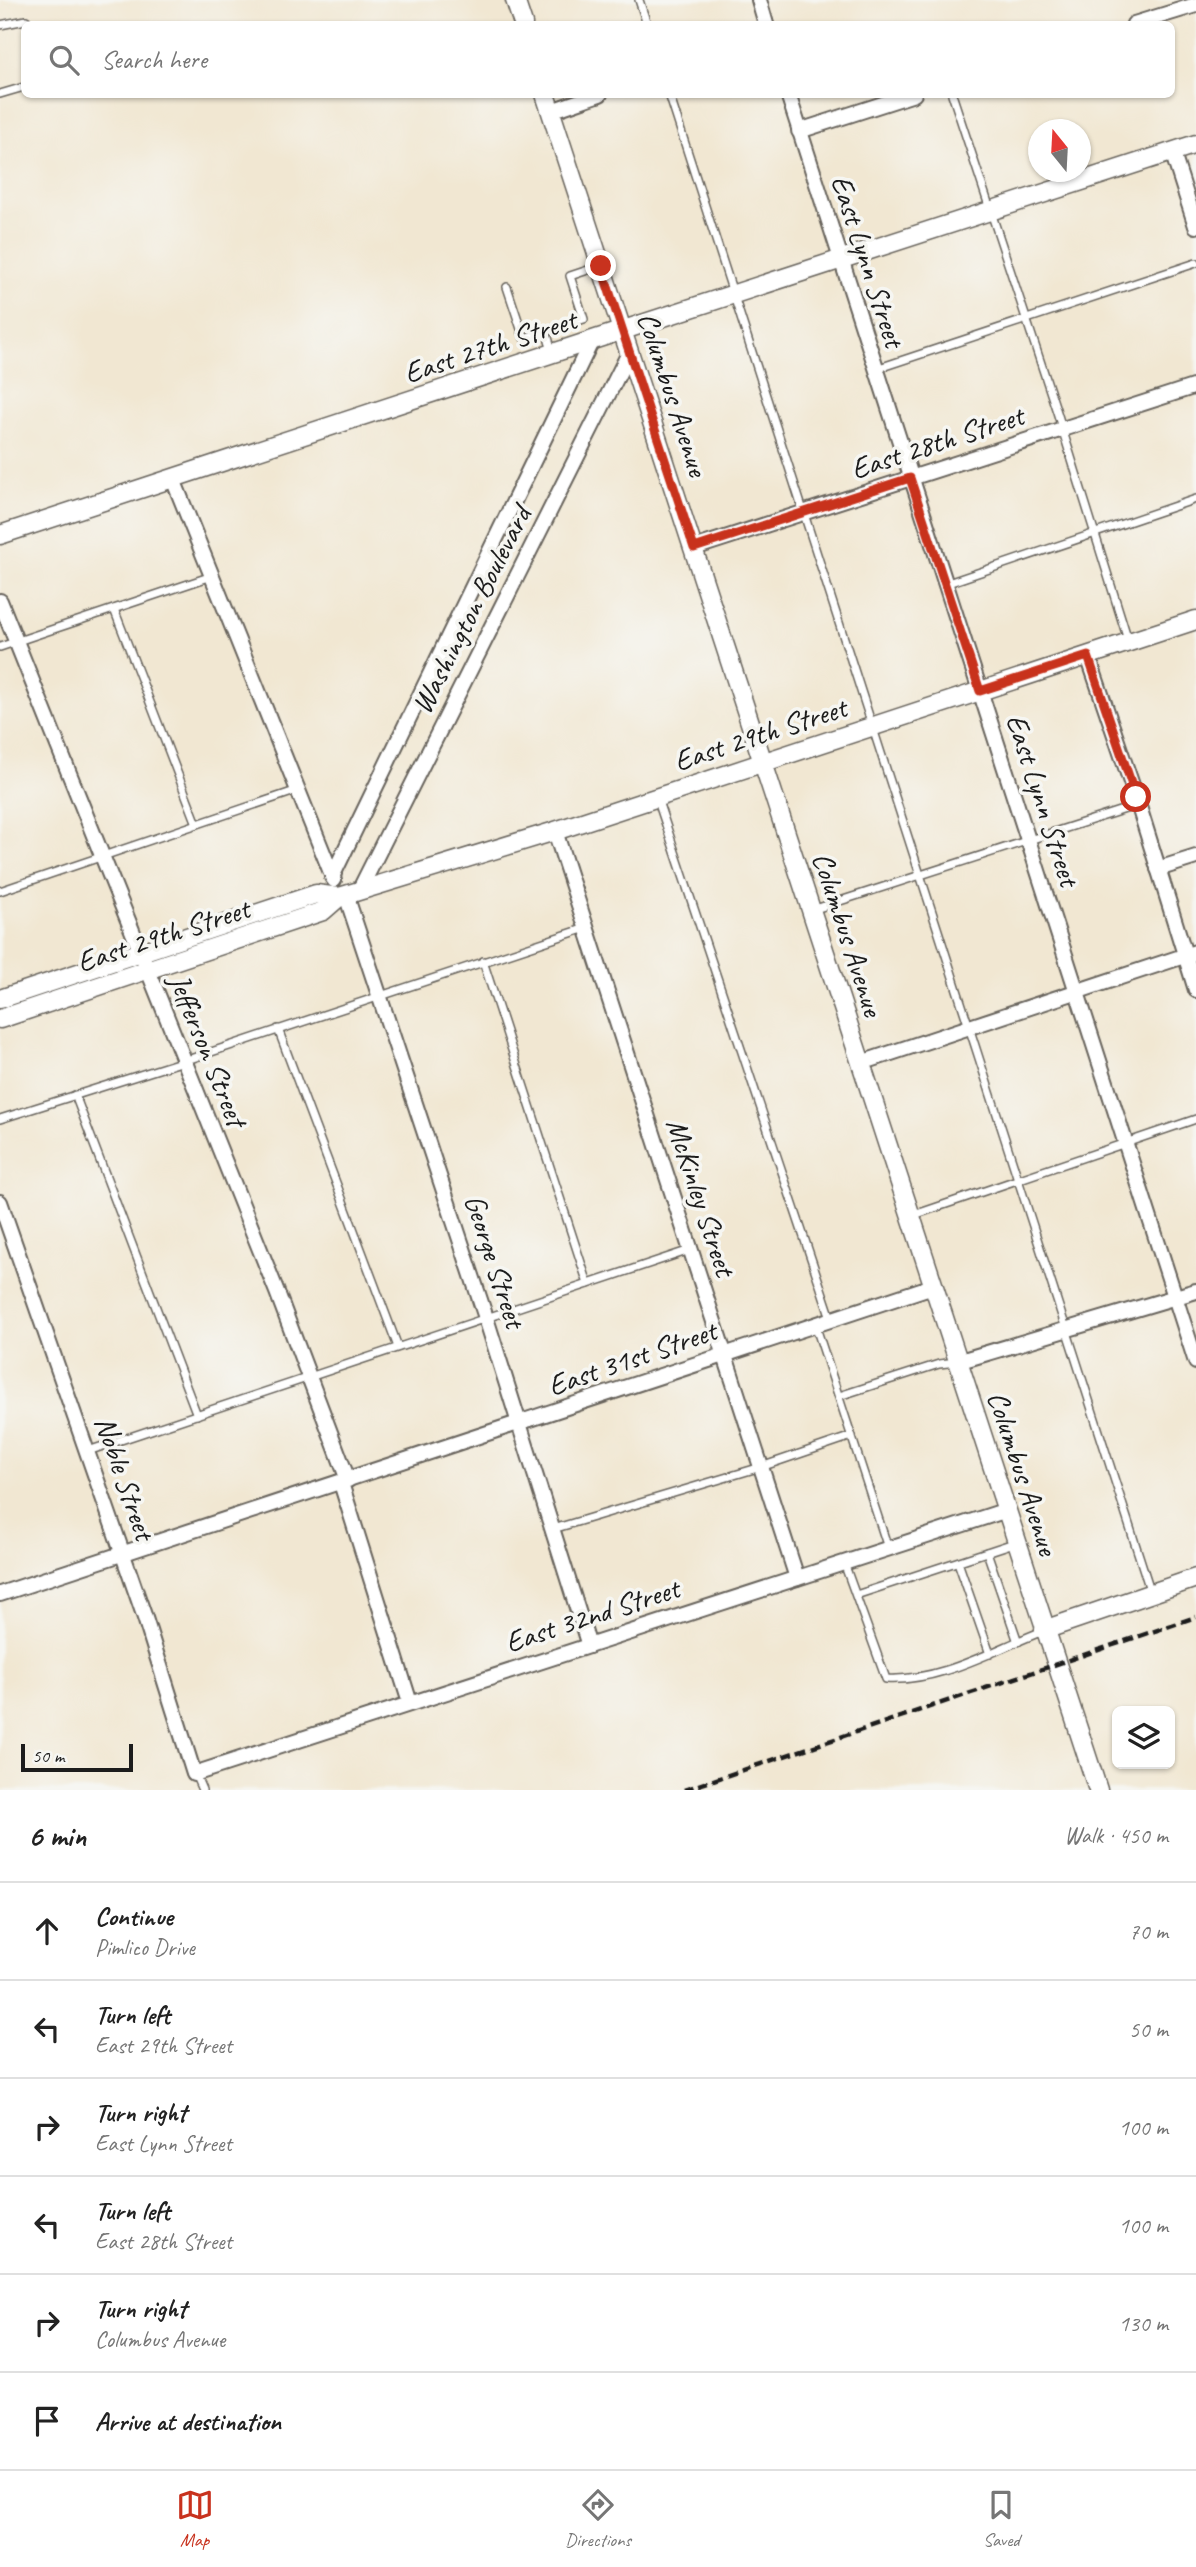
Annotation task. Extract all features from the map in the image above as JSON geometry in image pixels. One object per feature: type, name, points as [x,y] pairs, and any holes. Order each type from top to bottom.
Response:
[{"type":"street","points":[[515,0],[522,21]]},
{"type":"street","points":[[758,0],[765,21]]},
{"type":"street","points":[[1144,21],[1196,5]]},
{"type":"street","points":[[548,103],[577,98]]},
{"type":"street","name":"East Lynn Street","points":[[789,98],[1196,1362]]},
{"type":"street","points":[[799,131],[902,98]]},
{"type":"street","name":"Columbus Avenue","points":[[548,103],[1098,1790]]},
{"type":"street","name":"East 27th Street","points":[[0,535],[1196,144]]},
{"type":"street","points":[[1172,151],[1196,226]]},
{"type":"street","name":"Washington Boulevard","points":[[332,877],[591,342]]},
{"type":"street","name":"Washington Boulevard","points":[[348,894],[629,353]]},
{"type":"street","name":"East 28th Street","points":[[694,548],[1196,386]]},
{"type":"street","name":"George Street","points":[[173,479],[332,877],[348,894],[589,1646]]},
{"type":"street","name":"Jefferson Street","points":[[0,601],[277,1292],[344,1482],[410,1703]]},
{"type":"street","name":"East 29th Street","points":[[0,999],[323,911],[348,894],[555,831],[1196,620]]},
{"type":"street","points":[[1088,656],[1158,869],[1191,954],[1196,990]]},
{"type":"street","name":"McKinley Street","points":[[555,831],[797,1578]]},
{"type":"street","points":[[1158,869],[1196,857]]},
{"type":"street","points":[[861,1063],[1191,954]]},
{"type":"street","name":"East 29th Street","points":[[0,1019],[144,961]]},
{"type":"street","name":"Noble Street","points":[[0,1202],[123,1554],[194,1773]]},
{"type":"street","name":"East 31st Street","points":[[1,1591],[344,1482],[933,1286]]},
{"type":"street","points":[[957,1362],[1196,1291]]},
{"type":"street","name":"East 32nd Street","points":[[194,1773],[1007,1510]]},
{"type":"street","points":[[1044,1630],[1196,1578]]},
{"type":"lane","points":[[639,0],[646,21]]},
{"type":"lane","points":[[0,25],[27,21]]},
{"type":"lane","points":[[0,94],[21,88]]},
{"type":"lane","points":[[671,98],[1152,1594]]},
{"type":"lane","points":[[953,98],[1027,319],[1129,642]]},
{"type":"lane","points":[[876,370],[1196,263]]},
{"type":"lane","points":[[591,342],[570,276],[601,266]]},
{"type":"lane","points":[[508,287],[524,338],[584,319]]},
{"type":"lane","points":[[546,331],[554,355]]},
{"type":"lane","points":[[945,585],[1196,499]]},
{"type":"lane","points":[[0,647],[212,576]]},
{"type":"lane","points":[[114,608],[197,824]]},
{"type":"lane","points":[[0,891],[298,790]]},
{"type":"lane","points":[[656,797],[831,1318]]},
{"type":"lane","points":[[812,911],[1138,805]]},
{"type":"lane","points":[[0,1119],[586,928]]},
{"type":"lane","points":[[483,961],[587,1284]]},
{"type":"lane","points":[[278,1029],[398,1347]]},
{"type":"lane","points":[[75,1095],[197,1415]]},
{"type":"lane","points":[[910,1216],[1196,1119]]},
{"type":"lane","points":[[88,1451],[690,1250]]},
{"type":"lane","points":[[815,1324],[888,1548]]},
{"type":"lane","points":[[839,1396],[939,1364],[957,1362]]},
{"type":"lane","points":[[553,1529],[761,1467],[852,1436]]},
{"type":"lane","points":[[856,1595],[1017,1542]]},
{"type":"lane","points":[[987,1552],[991,1578],[1008,1614],[1017,1642]]},
{"type":"lane","points":[[958,1562],[966,1586],[977,1604],[979,1623],[990,1654]]},
{"type":"lane","points":[[844,1563],[886,1679],[910,1680],[990,1654],[1044,1630]]},
{"type":"lane","points":[[966,1586],[976,1583]]},
{"type":"lane","points":[[999,1616],[1008,1614]]},
{"type":"lane","points":[[979,1623],[988,1620]]},
{"type":"lane","points":[[194,1773],[202,1790]]},
{"type":"railway","points":[[684,1790],[1196,1617]]},
{"type":"route","points":[[601,266],[694,548],[910,478],[980,691],[1088,656],[1136,797]]}]
